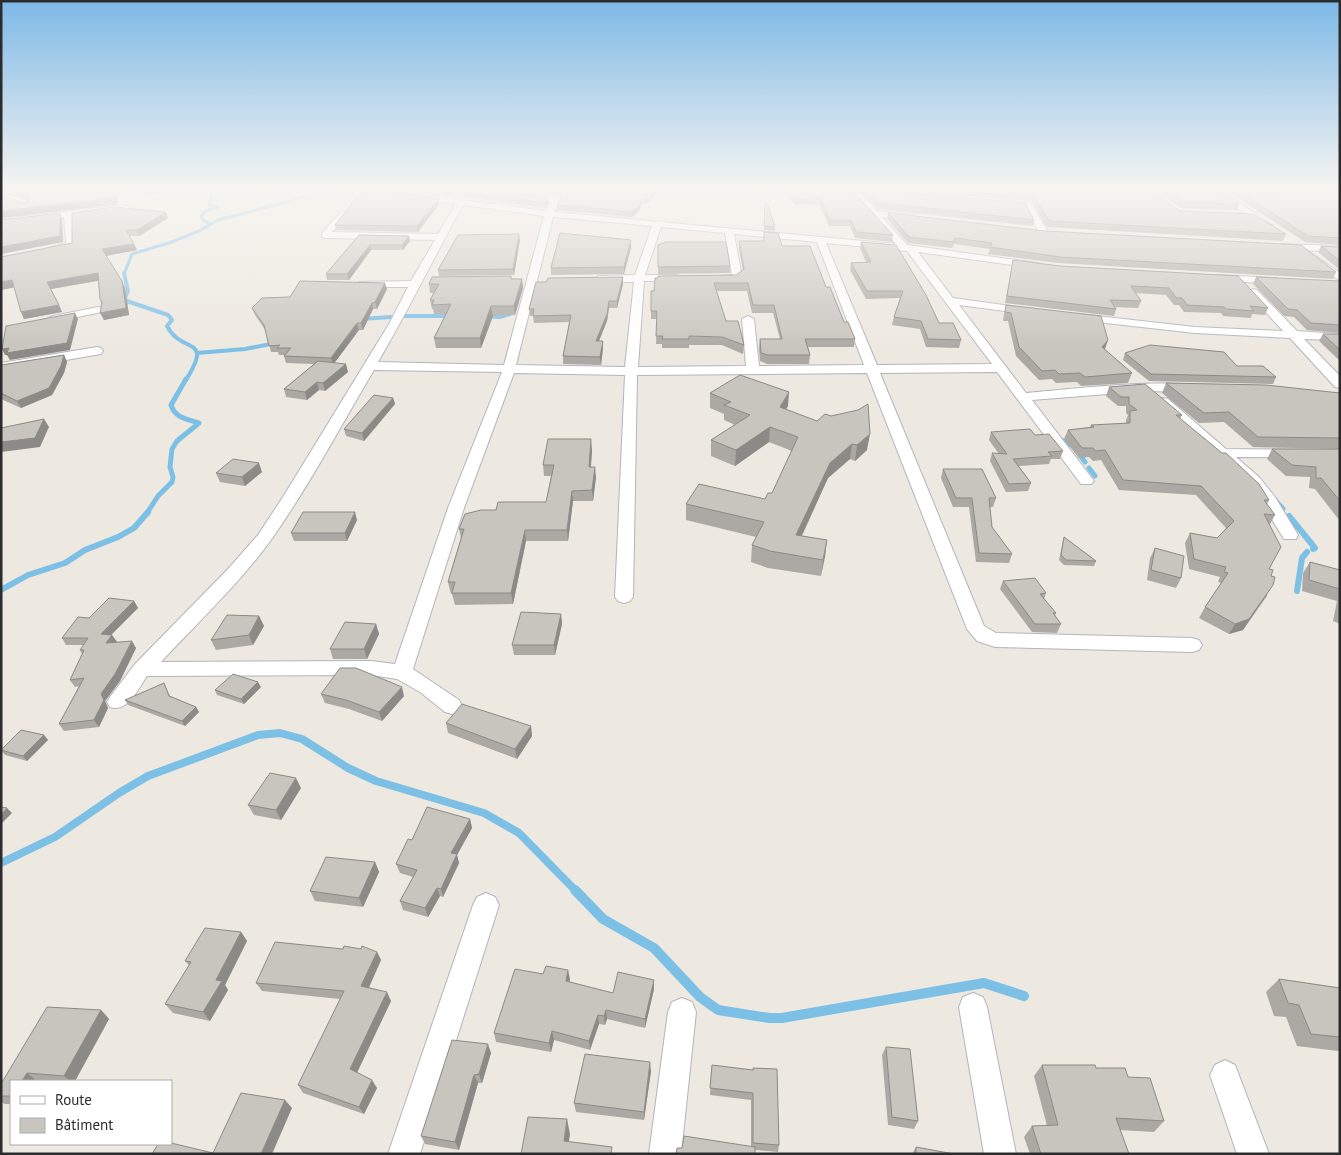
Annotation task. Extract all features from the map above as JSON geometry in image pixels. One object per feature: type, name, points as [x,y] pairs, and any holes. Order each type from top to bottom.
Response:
[{"type":"street","points":[[39,252],[70,246],[70,243]]},
{"type":"street","points":[[117,702],[142,669],[234,573],[264,538],[291,498],[368,366],[395,324],[419,282],[437,243]]},
{"type":"street","points":[[402,672],[456,508],[509,370],[542,243]]},
{"type":"street","points":[[624,597],[631,370],[639,278],[651,243]]},
{"type":"street","points":[[703,279],[731,279],[737,277],[731,243]]},
{"type":"street","points":[[821,243],[874,370],[976,629],[984,636],[995,640],[1192,646]]},
{"type":"street","points":[[852,243],[907,248],[1044,266]]},
{"type":"street","points":[[902,243],[950,301],[1086,481]]},
{"type":"street","points":[[1294,243],[1340,278]]},
{"type":"street","points":[[1276,247],[1340,249]]},
{"type":"street","points":[[591,279],[685,278]]},
{"type":"street","points":[[1211,278],[1290,282]]},
{"type":"street","points":[[1240,279],[1340,384]]},
{"type":"street","points":[[348,284],[419,282]]},
{"type":"street","points":[[950,301],[1044,313]]},
{"type":"street","points":[[40,322],[98,310]]},
{"type":"street","points":[[1063,315],[1168,328],[1340,337]]},
{"type":"street","points":[[748,319],[753,370]]},
{"type":"street","points":[[1,367],[97,351]]},
{"type":"street","points":[[368,366],[509,370],[1000,368]]},
{"type":"street","points":[[1129,374],[1254,480],[1268,497],[1290,535]]},
{"type":"street","points":[[1023,397],[1146,387],[1202,388]]},
{"type":"street","points":[[1224,453],[1340,454]]},
{"type":"street","points":[[142,669],[371,668],[402,672],[427,687],[452,706]]},
{"type":"street","points":[[404,1154],[486,906]]},
{"type":"street","points":[[973,1007],[1000,1154]]},
{"type":"street","points":[[665,1154],[682,1012]]},
{"type":"street","points":[[1225,1075],[1253,1154]]},
{"type":"building","points":[[1,243],[23,243],[1,247]]},
{"type":"building","points":[[72,243],[133,243],[102,249],[122,281],[126,308],[100,313],[102,302],[100,299],[98,273],[47,282],[59,305],[21,312],[12,280],[1,282],[1,257]]},
{"type":"building","points":[[352,243],[404,243],[402,245],[370,245],[347,274],[326,274]]},
{"type":"building","points":[[453,243],[517,243],[513,269],[438,270]]},
{"type":"building","points":[[557,243],[630,243],[624,267],[551,268]]},
{"type":"building","points":[[664,243],[726,243],[730,266],[658,267],[658,245]]},
{"type":"building","points":[[739,243],[781,243],[782,246],[810,246],[826,287],[830,287],[844,322],[848,322],[855,339],[805,339],[810,355],[768,355],[761,353],[760,339],[782,339],[774,305],[753,305],[748,283],[714,283],[726,321],[738,321],[744,345],[722,337],[689,336],[689,339],[662,339],[663,336],[656,336],[657,311],[651,311],[651,291],[654,291],[655,278],[658,278],[658,276],[736,275],[744,269]]},
{"type":"building","points":[[861,243],[896,245],[926,295],[939,323],[953,323],[961,340],[928,339],[921,321],[894,317],[903,291],[867,291],[851,263],[871,262]]},
{"type":"building","points":[[992,243],[1263,243],[1301,245],[1336,272],[1060,257],[990,247]]},
{"type":"building","points":[[1321,246],[1340,247],[1340,261]]},
{"type":"building","points":[[1013,260],[1060,266],[1238,276],[1268,308],[1250,306],[1254,311],[1187,305],[1182,298],[1176,298],[1169,288],[1131,286],[1141,301],[1110,300],[1116,309],[1007,296]]},
{"type":"building","points":[[511,276],[511,279],[522,279],[514,306],[491,306],[480,338],[434,338],[451,304],[432,305],[434,300],[430,300],[439,284],[429,284],[432,277]]},
{"type":"building","points":[[623,277],[617,301],[609,301],[607,314],[596,341],[603,341],[600,357],[563,356],[571,315],[533,316],[534,309],[529,309],[536,282],[546,282],[548,278]]},
{"type":"building","points":[[1256,277],[1340,281],[1340,325],[1311,323],[1297,310],[1288,309]]},
{"type":"building","points":[[300,281],[385,283],[361,323],[357,323],[331,358],[284,356],[291,348],[277,348],[280,345],[269,346],[264,325],[252,308],[262,298],[290,297]]},
{"type":"building","points":[[1006,305],[1101,316],[1108,340],[1102,347],[1132,373],[1085,377],[1080,373],[1059,374],[1055,370],[1042,371],[1019,347],[1011,313],[1005,312]]},
{"type":"building","points":[[75,313],[67,343],[7,353],[9,348],[2,349],[6,326]]},
{"type":"building","points":[[1323,334],[1340,334],[1340,350]]},
{"type":"building","points":[[1150,345],[1224,352],[1237,366],[1263,366],[1276,377],[1151,374],[1125,353]]},
{"type":"building","points":[[64,355],[61,366],[49,388],[17,401],[1,393],[1,365]]},
{"type":"building","points":[[318,361],[346,364],[323,383],[317,382],[305,392],[284,389]]},
{"type":"building","points":[[740,375],[789,392],[780,407],[817,421],[825,414],[831,416],[858,410],[868,404],[870,434],[857,445],[852,444],[830,463],[796,535],[827,540],[823,560],[770,551],[752,545],[764,522],[686,504],[699,484],[765,499],[768,493],[772,493],[798,437],[770,427],[736,450],[711,440],[750,415],[724,405],[731,402],[710,393]]},
{"type":"building","points":[[1166,383],[1266,385],[1340,393],[1340,438],[1258,437],[1229,412],[1204,413]]},
{"type":"building","points":[[1145,384],[1182,415],[1176,415],[1222,453],[1226,453],[1259,484],[1269,500],[1264,500],[1275,515],[1264,514],[1281,547],[1269,569],[1273,570],[1271,576],[1275,577],[1273,585],[1249,619],[1235,624],[1205,607],[1228,573],[1224,572],[1226,567],[1194,559],[1190,533],[1217,538],[1234,521],[1201,486],[1123,480],[1105,450],[1096,451],[1093,448],[1082,448],[1068,430],[1094,427],[1091,425],[1130,423],[1130,411],[1137,410],[1129,404],[1129,397],[1121,397],[1109,387]]},
{"type":"building","points":[[374,395],[393,398],[362,433],[344,429]]},
{"type":"building","points":[[44,419],[35,438],[1,442],[1,428]]},
{"type":"building","points":[[1030,429],[1035,435],[1049,434],[1063,451],[1048,452],[1052,456],[1013,459],[1031,483],[1009,484],[992,453],[1007,454],[991,432]]},
{"type":"building","points":[[548,439],[591,439],[589,467],[595,467],[592,490],[572,491],[567,530],[525,530],[511,593],[452,593],[455,582],[448,582],[464,529],[459,529],[465,514],[481,510],[496,510],[498,502],[546,502],[554,465],[543,465]]},
{"type":"building","points":[[1272,449],[1340,449],[1340,501],[1321,478],[1316,478],[1316,467],[1292,465]]},
{"type":"building","points":[[233,459],[259,463],[242,477],[216,473]]},
{"type":"building","points":[[943,469],[982,469],[996,498],[989,498],[992,527],[1012,554],[979,553],[972,498],[956,498]]},
{"type":"building","points":[[303,512],[355,512],[345,533],[291,533]]},
{"type":"building","points":[[1064,537],[1096,561],[1066,560],[1061,555]]},
{"type":"building","points":[[1155,548],[1184,556],[1181,578],[1151,570]]},
{"type":"building","points":[[1310,562],[1340,570],[1340,589],[1309,580]]},
{"type":"building","points":[[1035,578],[1046,593],[1040,594],[1056,613],[1053,613],[1061,624],[1035,624],[1003,581]]},
{"type":"building","points":[[109,598],[134,601],[101,634],[112,635],[106,643],[132,641],[115,674],[101,694],[104,700],[94,720],[59,724],[84,678],[70,680],[84,650],[80,650],[88,638],[62,638],[78,617],[89,618]]},
{"type":"building","points":[[521,612],[561,614],[554,645],[512,645]]},
{"type":"building","points":[[227,615],[259,616],[249,635],[211,640]]},
{"type":"building","points":[[345,622],[376,624],[364,649],[330,649]]},
{"type":"building","points":[[340,668],[356,668],[402,687],[379,712],[346,700],[321,694]]},
{"type":"building","points":[[233,674],[258,682],[241,699],[215,690]]},
{"type":"building","points":[[164,683],[169,696],[196,707],[182,721],[125,700]]},
{"type":"building","points":[[462,704],[531,726],[515,749],[446,723]]},
{"type":"building","points":[[21,730],[44,735],[23,756],[1,750]]},
{"type":"building","points":[[270,773],[296,778],[276,810],[248,805]]},
{"type":"building","points":[[1,807],[7,808],[1,815]]},
{"type":"building","points":[[427,807],[470,819],[451,853],[457,854],[441,889],[437,888],[425,908],[400,901],[417,870],[396,864],[408,839],[412,840]]},
{"type":"building","points":[[326,857],[375,862],[359,898],[310,891]]},
{"type":"building","points":[[205,928],[241,932],[216,980],[222,981],[203,1012],[165,1004],[191,962],[185,961]]},
{"type":"building","points":[[275,942],[343,949],[344,946],[361,949],[362,946],[377,952],[361,986],[387,992],[350,1069],[372,1080],[359,1107],[298,1085],[344,991],[256,983]]},
{"type":"building","points":[[546,966],[568,970],[566,981],[613,993],[618,972],[654,980],[645,1019],[606,1010],[604,1016],[598,1015],[589,1041],[552,1031],[549,1043],[494,1033],[515,969],[543,974]]},
{"type":"building","points":[[1279,979],[1340,988],[1340,1037],[1311,1034],[1299,1005],[1288,1003]]},
{"type":"building","points":[[47,1007],[101,1010],[64,1076],[27,1073],[23,1080],[10,1080],[10,1096],[1,1096],[1,1084]]},
{"type":"building","points":[[452,1040],[488,1044],[479,1074],[474,1075],[455,1142],[421,1136]]},
{"type":"building","points":[[886,1047],[910,1049],[918,1121],[892,1117]]},
{"type":"building","points":[[585,1054],[650,1062],[644,1112],[574,1103]]},
{"type":"building","points":[[712,1065],[753,1070],[753,1068],[777,1069],[779,1145],[753,1143],[753,1093],[710,1088]]},
{"type":"building","points":[[1042,1065],[1095,1065],[1096,1068],[1125,1068],[1128,1077],[1150,1078],[1164,1121],[1116,1118],[1129,1154],[1041,1154],[1032,1126],[1058,1125]]},
{"type":"building","points":[[241,1093],[285,1100],[261,1154],[152,1154],[157,1145],[172,1145],[172,1143],[213,1153]]},
{"type":"building","points":[[528,1117],[567,1119],[564,1141],[612,1147],[611,1154],[521,1154]]},
{"type":"building","points":[[684,1136],[755,1147],[755,1154],[676,1154],[677,1148],[682,1148]]},
{"type":"building","points":[[916,1147],[954,1154],[916,1154]]},
{"type":"waterway","points":[[124,274],[132,254],[169,243]]},
{"type":"waterway","points":[[124,274],[128,291],[124,300],[168,315],[172,320],[167,326],[173,335],[193,347],[196,351],[197,357],[194,366],[186,380]]},
{"type":"waterway","points":[[484,316],[500,317],[510,314]]},
{"type":"waterway","points":[[362,319],[405,316],[452,316]]},
{"type":"waterway","points":[[197,353],[245,349],[276,343]]},
{"type":"waterway","points":[[147,513],[158,496],[172,482],[173,477],[170,467],[172,449],[177,441],[199,423],[178,415],[171,405],[186,379]]},
{"type":"waterway","points":[[1057,438],[1073,446],[1085,462]]},
{"type":"waterway","points":[[1089,468],[1095,476]]},
{"type":"waterway","points":[[1275,500],[1283,509]]},
{"type":"waterway","points":[[1,590],[28,575],[65,563],[85,550],[118,537],[134,528],[148,512]]},
{"type":"waterway","points":[[1289,516],[1315,548],[1313,549]]},
{"type":"waterway","points":[[1297,591],[1302,558],[1307,552]]},
{"type":"waterway","points":[[1,863],[55,837],[119,793],[148,776],[258,735],[280,733],[302,739],[348,768],[376,781],[484,813],[519,833],[576,891]]},
{"type":"waterway","points":[[575,890],[603,919],[654,948],[700,997],[718,1010],[769,1018],[782,1018],[984,983],[1024,996]]}]
